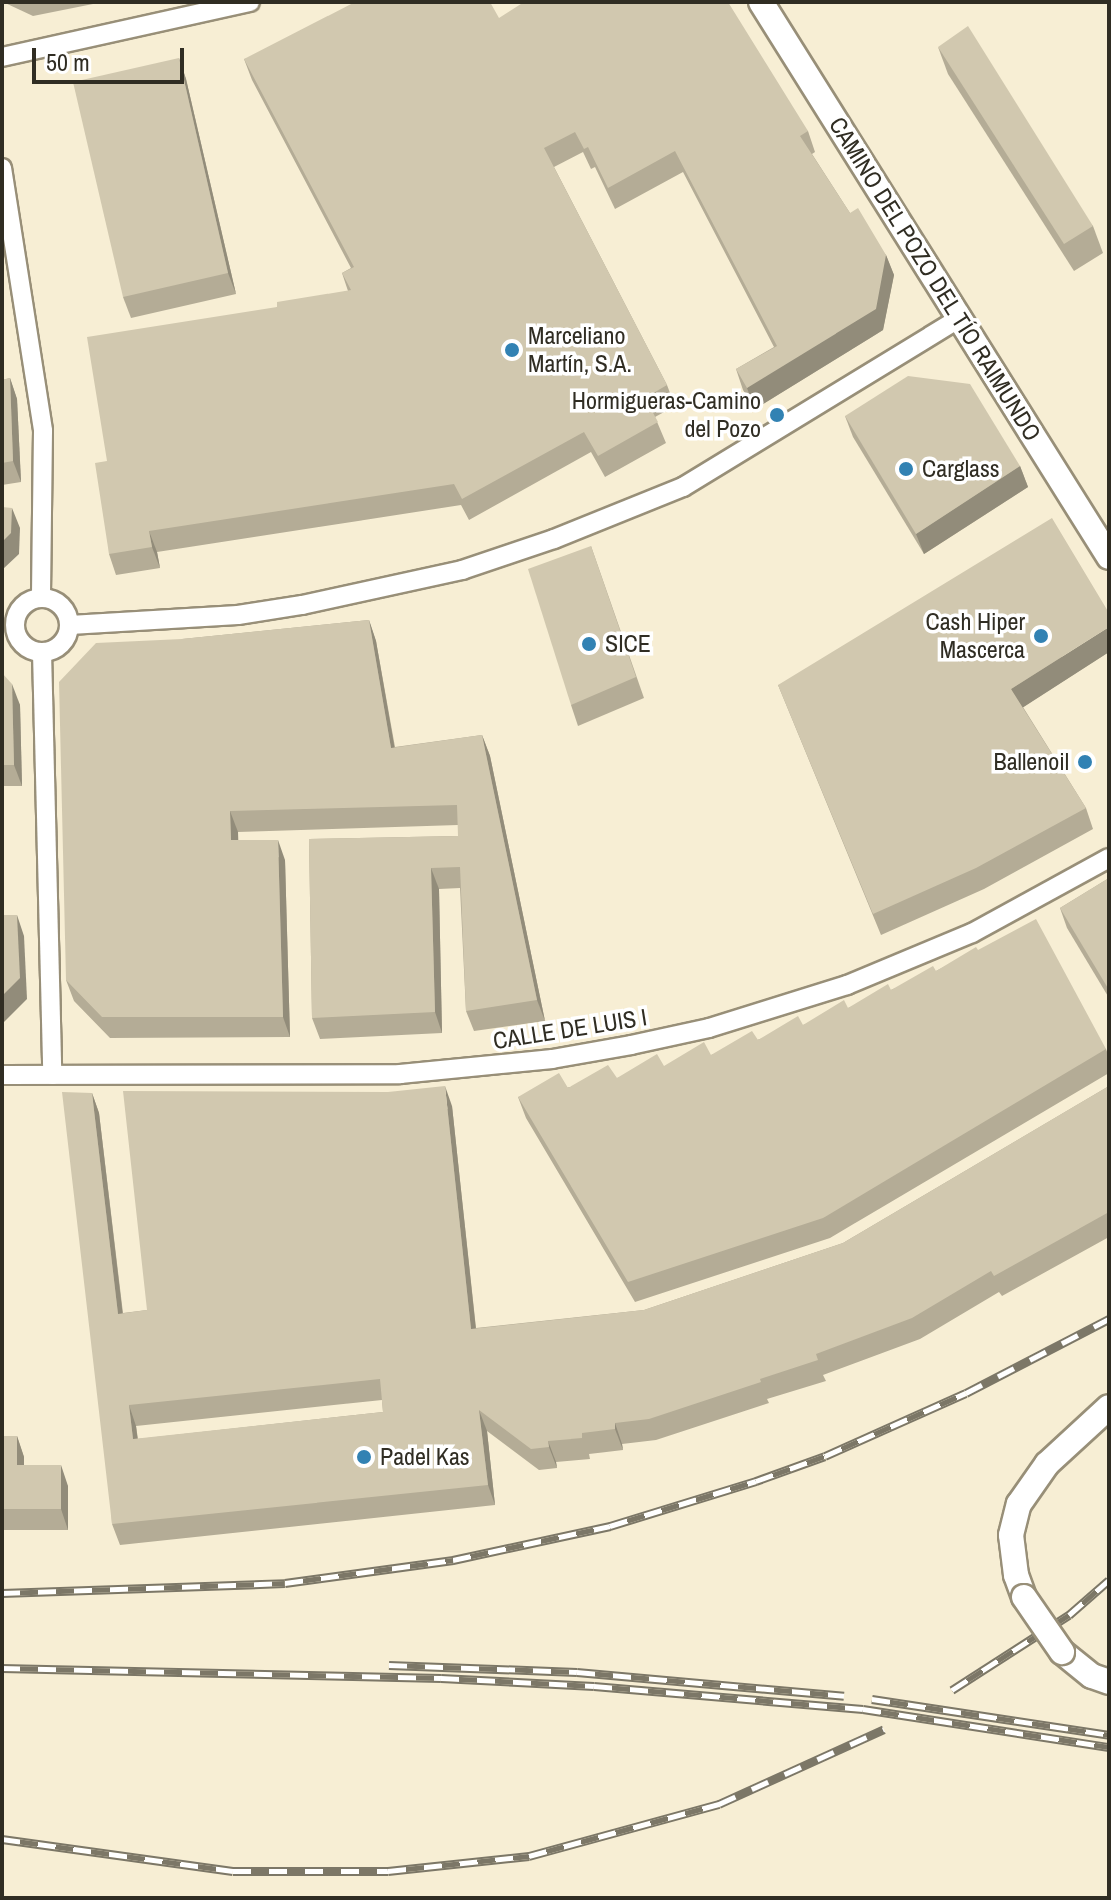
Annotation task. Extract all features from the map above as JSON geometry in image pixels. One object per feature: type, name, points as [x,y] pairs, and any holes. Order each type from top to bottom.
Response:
[{"type":"street","points":[[2,57],[250,2]]},
{"type":"street","name":"CAMINO DEL POZO DEL TÍO RAIMUNDO","points":[[761,2],[1109,557]]},
{"type":"street","points":[[2,168],[40,401],[44,468],[41,598]]},
{"type":"street","points":[[70,625],[238,615],[302,605],[462,570],[554,539],[683,487],[960,318]]},
{"type":"street","points":[[41,598],[55,601],[66,611],[70,625],[66,639],[56,649],[42,652],[28,648],[8,623],[28,601],[41,598]]},
{"type":"street","points":[[42,652],[52,1075]]},
{"type":"street","name":"CALLE DE LUIS I","points":[[2,1075],[400,1074],[552,1059],[631,1045],[709,1028],[860,980],[972,933],[1109,858]]},
{"type":"street","points":[[1109,1407],[1047,1464],[1019,1504],[1011,1535],[1016,1575],[1024,1597],[1062,1652],[1092,1676],[1109,1682]]},
{"type":"building","points":[[355,2],[490,2],[499,18],[524,2],[728,2],[808,131],[800,136],[850,213],[858,208],[886,255],[876,309],[747,388],[736,369],[777,346],[675,151],[608,188],[588,147],[584,149],[575,132],[544,148],[667,385],[645,398],[658,422],[598,456],[584,432],[462,499],[454,484],[149,531],[152,547],[109,554],[95,463],[107,461],[87,337],[277,307],[277,302],[351,290],[342,273],[354,267],[244,59]]},
{"type":"building","points":[[968,26],[1093,226],[1064,244],[938,47]]},
{"type":"building","points":[[179,58],[228,273],[123,297],[73,82]]},
{"type":"building","points":[[908,376],[970,384],[1020,466],[916,534],[845,416]]},
{"type":"building","points":[[10,378],[13,461],[2,463],[2,380]]},
{"type":"building","points":[[2,507],[12,508],[11,533],[2,542]]},
{"type":"building","points":[[1052,518],[1109,613],[1109,627],[1011,689],[1086,808],[976,868],[873,914],[778,685]]},
{"type":"building","name":"SICE","points":[[591,546],[636,677],[571,705],[528,569]]},
{"type":"building","points":[[369,620],[391,748],[482,735],[537,1000],[466,1011],[460,867],[431,868],[435,1012],[312,1018],[309,839],[458,836],[457,805],[230,811],[231,840],[278,840],[283,1017],[102,1017],[66,980],[59,682],[96,643],[182,639]]},
{"type":"building","points":[[2,673],[12,684],[14,765],[2,765]]},
{"type":"building","points":[[1109,878],[1109,990],[1060,908]]},
{"type":"building","points":[[2,915],[17,915],[20,978],[2,996]]},
{"type":"building","points":[[1036,919],[1106,1049],[823,1218],[628,1282],[518,1097],[559,1073],[568,1088],[608,1065],[617,1078],[657,1054],[664,1066],[704,1042],[711,1055],[752,1031],[758,1040],[798,1016],[803,1025],[844,1000],[848,1008],[888,984],[891,990],[933,966],[936,971],[976,947],[978,950]]},
{"type":"building","points":[[445,1086],[471,1329],[644,1310],[843,1243],[1109,1086],[1109,1212],[994,1276],[991,1271],[912,1318],[816,1354],[818,1360],[760,1379],[761,1382],[649,1419],[615,1423],[615,1429],[582,1433],[582,1438],[548,1441],[549,1447],[531,1449],[479,1410],[488,1485],[112,1524],[62,1092],[92,1093],[118,1314],[147,1310],[123,1091],[388,1092]],"holes":[[[380,1379],[383,1412],[133,1439],[129,1405]]]},
{"type":"building","points":[[2,1436],[17,1436],[17,1465],[61,1465],[61,1509],[2,1509]]},
{"type":"railway","points":[[2,1593],[285,1583],[453,1560],[610,1526],[756,1481],[825,1456],[966,1393],[1109,1319]]},
{"type":"railway","points":[[952,1690],[1069,1615],[1109,1580]]},
{"type":"railway","points":[[389,1665],[577,1672],[844,1696]]},
{"type":"railway","points":[[2,1668],[441,1678],[594,1686],[863,1709],[1109,1747]]},
{"type":"railway","points":[[872,1699],[1109,1735]]},
{"type":"railway","points":[[2,1839],[233,1871],[388,1871],[529,1856],[719,1804],[884,1729]]},
{"type":"place","name":"Marceliano Martín, S.A.","points":[[512,350]]},
{"type":"place","name":"Hormigueras-Camino del Pozo","points":[[777,415]]},
{"type":"place","name":"Carglass","points":[[906,469]]},
{"type":"place","name":"Cash Hiper Mascerca","points":[[1041,636]]},
{"type":"place","name":"SICE","points":[[589,644]]},
{"type":"place","name":"Ballenoil","points":[[1085,762]]},
{"type":"place","name":"Padel Kas","points":[[364,1457]]}]
